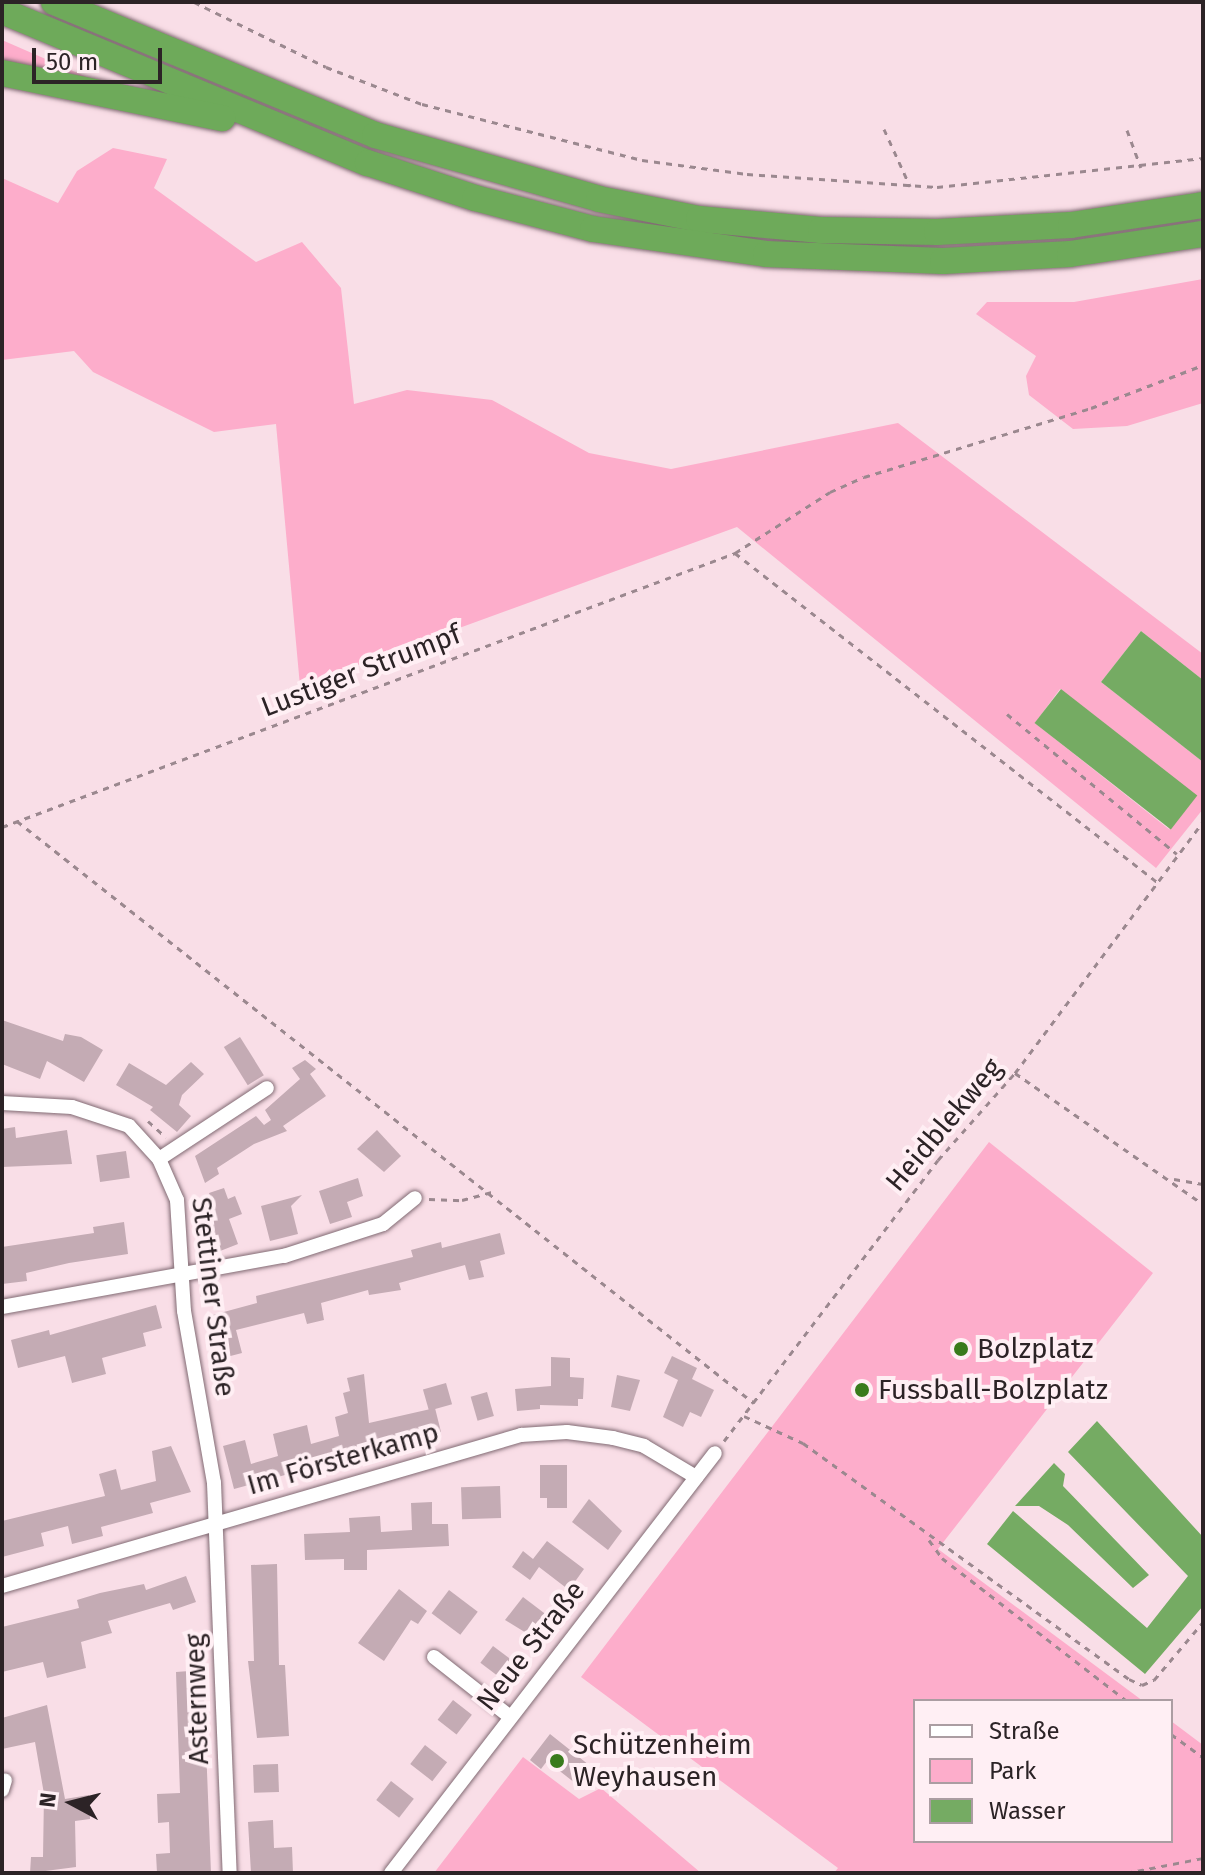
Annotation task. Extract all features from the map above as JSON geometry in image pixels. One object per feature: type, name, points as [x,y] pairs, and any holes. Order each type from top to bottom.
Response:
[{"type":"highway","points":[[54,2],[375,135],[599,199],[699,219],[821,230],[937,232],[1071,225],[1203,205]]},
{"type":"highway","points":[[2,11],[287,132],[475,198],[593,229],[766,254],[1004,259],[1203,234]]},
{"type":"highway","points":[[2,73],[287,132]]},
{"type":"street","points":[[159,1159],[267,1088]]},
{"type":"street","name":"Stettiner Straße","points":[[2,1103],[72,1107],[107,1115],[129,1126],[159,1159],[181,1220],[183,1276],[217,1523]]},
{"type":"street","points":[[2,1307],[183,1276],[346,1239],[383,1224],[415,1198]]},
{"type":"street","name":"Im Försterkamp","points":[[2,1586],[521,1435],[567,1432],[613,1438],[644,1446],[696,1477]]},
{"type":"street","name":"Neue Straße","points":[[391,1873],[509,1716],[715,1453]]},
{"type":"street","name":"Asternweg","points":[[217,1523],[230,1873]]},
{"type":"street","points":[[434,1657],[509,1716]]},
{"type":"path","points":[[194,2],[326,67],[422,104],[531,135],[642,160],[747,174],[910,186],[1141,168],[1203,158]]},
{"type":"path","points":[[884,129],[910,186]]},
{"type":"path","points":[[1127,130],[1141,168]]},
{"type":"path","name":"Lustiger Strumpf","points":[[2,827],[735,553],[830,492],[864,477],[1091,408],[1203,365]]},
{"type":"path","points":[[735,553],[1157,882]]},
{"type":"path","points":[[1007,714],[1178,855]]},
{"type":"path","points":[[17,821],[492,1192],[754,1403]]},
{"type":"path","name":"Heidblekweg","points":[[715,1453],[938,1160],[1015,1073],[1203,822]]},
{"type":"path","points":[[1015,1073],[1170,1178],[1203,1204]]},
{"type":"path","points":[[1170,1178],[1203,1184]]},
{"type":"path","points":[[415,1198],[462,1200],[492,1192]]},
{"type":"path","points":[[744,1416],[803,1443],[927,1537],[1142,1685],[1154,1680],[1203,1622]]},
{"type":"path","points":[[927,1537],[942,1558],[1124,1699]]},
{"type":"path","points":[[1173,1735],[1203,1757]]},
{"type":"path","points":[[1126,1873],[1203,1858]]},
{"type":"green space","points":[[2,40],[96,81],[2,65]]},
{"type":"green space","points":[[113,148],[167,159],[154,188],[256,262],[302,242],[341,288],[354,404],[407,390],[492,400],[589,453],[671,469],[898,423],[1203,654],[1203,680],[1141,631],[1101,682],[1203,762],[1203,809],[1156,868],[737,527],[300,686],[276,424],[214,432],[93,372],[74,351],[2,360],[2,178],[58,203],[77,171]],"holes":[[[1061,689],[1170,830],[1035,723]]]},
{"type":"green space","points":[[1203,279],[1203,403],[1127,426],[1073,429],[1029,395],[1026,376],[1036,356],[976,314],[987,302],[1074,302]]},
{"type":"green space","points":[[989,1142],[1153,1273],[938,1549],[1140,1699],[913,1699],[913,1843],[1173,1843],[1173,1722],[1203,1745],[1203,1873],[834,1873],[838,1868],[581,1677]]},
{"type":"green space","points":[[523,1757],[579,1799],[601,1788],[701,1873],[434,1873]]},
{"type":"water","points":[[1141,631],[1203,680],[1203,762],[1101,682]]},
{"type":"water","points":[[1061,689],[1197,796],[1171,829],[1035,723]]},
{"type":"water","points":[[1097,1421],[1203,1537],[1203,1606],[1145,1674],[987,1544],[1013,1511],[1147,1628],[1188,1576],[1068,1452]]},
{"type":"water","points":[[1054,1463],[1065,1474],[1063,1486],[1149,1575],[1133,1588],[1068,1525],[1039,1506],[1015,1506]]},
{"type":"building","points":[[2,1020],[63,1041],[65,1034],[81,1037],[103,1050],[84,1082],[47,1061],[40,1079],[2,1064]]},
{"type":"building","points":[[240,1037],[264,1075],[248,1085],[224,1047]]},
{"type":"building","points":[[305,1060],[316,1069],[310,1074],[326,1096],[283,1126],[287,1131],[254,1144],[217,1168],[219,1174],[205,1183],[195,1156],[256,1116],[264,1125],[271,1120],[265,1110],[300,1079],[292,1068]]},
{"type":"building","points":[[191,1062],[204,1074],[182,1095],[179,1105],[191,1116],[177,1132],[150,1110],[153,1107],[116,1085],[129,1063],[166,1085]]},
{"type":"building","points":[[15,1127],[16,1138],[67,1130],[72,1164],[2,1167],[2,1129]]},
{"type":"building","points":[[377,1130],[401,1156],[384,1172],[357,1149]]},
{"type":"building","points":[[126,1151],[130,1178],[100,1182],[96,1155]]},
{"type":"building","points":[[358,1178],[363,1196],[347,1202],[352,1217],[330,1224],[319,1191]]},
{"type":"building","points":[[224,1188],[228,1199],[235,1196],[242,1214],[229,1219],[238,1244],[210,1255],[201,1230],[210,1226],[203,1208],[213,1204],[209,1193]]},
{"type":"building","points":[[302,1195],[291,1206],[298,1234],[270,1241],[261,1206]]},
{"type":"building","points":[[124,1222],[128,1254],[26,1273],[27,1281],[2,1284],[2,1247],[94,1233],[93,1227]]},
{"type":"building","points":[[500,1233],[505,1254],[480,1261],[484,1277],[469,1280],[465,1265],[399,1283],[401,1290],[369,1295],[368,1290],[321,1303],[324,1320],[307,1324],[304,1313],[236,1330],[242,1353],[215,1360],[209,1316],[257,1303],[256,1296],[413,1257],[411,1250],[441,1242],[442,1248]]},
{"type":"building","points":[[156,1305],[162,1328],[143,1333],[146,1346],[102,1358],[106,1374],[72,1383],[65,1356],[18,1368],[11,1340],[49,1330],[50,1335]]},
{"type":"building","points":[[672,1356],[697,1368],[692,1379],[714,1390],[701,1417],[690,1412],[683,1427],[663,1417],[678,1380],[664,1373]]},
{"type":"building","points":[[551,1357],[570,1358],[570,1377],[584,1378],[583,1399],[578,1399],[578,1406],[540,1405],[540,1409],[517,1411],[515,1389],[551,1386]]},
{"type":"building","points":[[364,1374],[369,1423],[435,1408],[441,1432],[234,1489],[223,1446],[245,1440],[251,1464],[278,1456],[273,1434],[307,1425],[311,1444],[339,1436],[335,1417],[348,1413],[343,1393],[350,1391],[347,1378]]},
{"type":"building","points":[[617,1375],[640,1380],[630,1411],[611,1407]]},
{"type":"building","points":[[446,1383],[452,1404],[429,1411],[423,1390]]},
{"type":"building","points":[[487,1392],[494,1416],[478,1421],[471,1397]]},
{"type":"building","points":[[171,1446],[191,1492],[150,1503],[153,1513],[101,1527],[103,1536],[72,1544],[68,1526],[41,1533],[44,1546],[2,1557],[2,1521],[105,1496],[99,1474],[116,1469],[121,1490],[156,1481],[152,1451]]},
{"type":"building","points":[[540,1465],[567,1465],[567,1508],[547,1508],[547,1498],[540,1498]]},
{"type":"building","points":[[500,1486],[501,1518],[462,1519],[461,1487]]},
{"type":"building","points":[[589,1499],[622,1531],[608,1550],[572,1522]]},
{"type":"building","points":[[432,1502],[432,1524],[448,1524],[449,1546],[367,1550],[367,1570],[344,1570],[344,1559],[305,1560],[304,1534],[350,1532],[349,1518],[380,1516],[381,1532],[412,1530],[411,1503]]},
{"type":"building","points":[[547,1541],[584,1569],[569,1590],[539,1567],[530,1580],[512,1567],[523,1551],[533,1559]]},
{"type":"building","points":[[277,1564],[279,1665],[285,1665],[289,1736],[257,1738],[248,1661],[254,1661],[251,1565]]},
{"type":"building","points":[[186,1576],[196,1602],[173,1610],[170,1603],[108,1621],[112,1633],[81,1642],[86,1668],[47,1678],[43,1662],[2,1672],[2,1627],[79,1608],[77,1600],[100,1593],[144,1584],[146,1590]]},
{"type":"building","points":[[399,1589],[427,1611],[418,1624],[411,1620],[384,1661],[358,1643]]},
{"type":"building","points":[[449,1590],[478,1612],[460,1635],[432,1613]]},
{"type":"building","points":[[523,1597],[552,1619],[536,1639],[505,1620]]},
{"type":"building","points":[[493,1646],[514,1662],[501,1678],[480,1663]]},
{"type":"building","points":[[203,1670],[211,1873],[157,1873],[156,1854],[170,1853],[169,1822],[158,1823],[157,1794],[180,1793],[176,1672]]},
{"type":"building","points":[[453,1700],[472,1715],[457,1734],[438,1720]]},
{"type":"building","points":[[47,1705],[65,1799],[89,1795],[90,1819],[75,1821],[76,1867],[30,1873],[31,1857],[43,1857],[44,1794],[35,1742],[2,1749],[2,1718]]},
{"type":"building","name":"Schützenheim Weyhausen","points":[[550,1734],[594,1769],[580,1787],[547,1761],[541,1769],[530,1760]]},
{"type":"building","points":[[425,1745],[447,1762],[432,1781],[410,1764]]},
{"type":"building","points":[[278,1764],[279,1792],[254,1793],[253,1765]]},
{"type":"building","points":[[391,1781],[414,1799],[399,1818],[376,1800]]},
{"type":"building","points":[[273,1820],[274,1848],[292,1847],[293,1873],[251,1873],[248,1822]]},
{"type":"place","name":"Bolzplatz","points":[[961,1349]]},
{"type":"place","name":"Fussball-Bolzplatz","points":[[862,1390]]},
{"type":"place","name":"Schützenheim Weyhausen","points":[[557,1761]]}]
